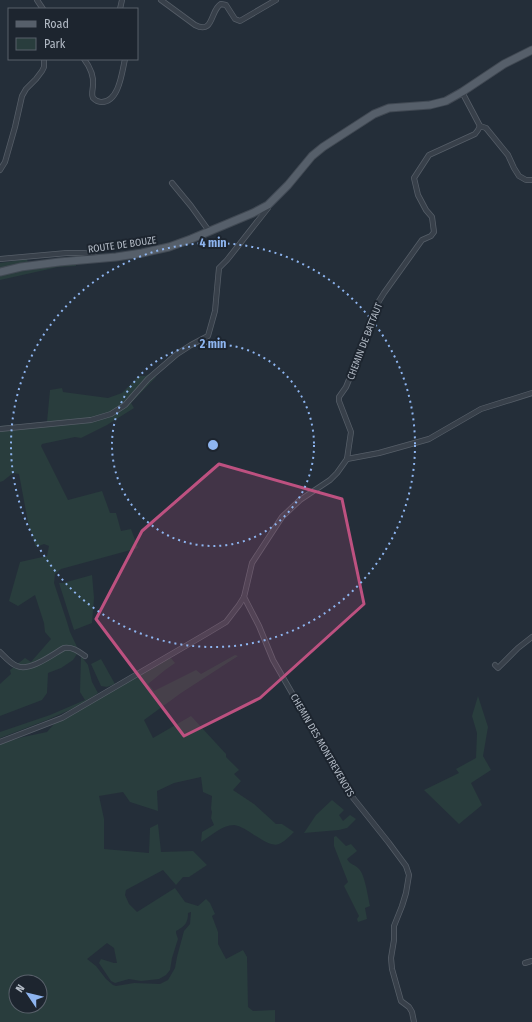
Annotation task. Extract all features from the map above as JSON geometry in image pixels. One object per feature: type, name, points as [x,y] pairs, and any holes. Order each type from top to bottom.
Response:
[{"type":"main road","name":"ROUTE DE BOUZE","points":[[0,272],[21,267],[59,262],[142,254],[169,247],[254,213],[268,205],[279,195],[312,156],[323,147],[374,114],[389,108],[430,105],[446,101],[504,64],[532,50]]},
{"type":"street","points":[[161,0],[199,27],[207,26],[217,7],[221,4],[226,5],[235,19],[240,20],[276,0]]},
{"type":"street","points":[[0,170],[5,162],[22,96],[42,71],[44,67],[44,60]]},
{"type":"street","points":[[85,60],[92,74],[92,96],[96,101],[101,102],[109,100],[114,95],[121,79],[125,60]]},
{"type":"street","points":[[462,92],[480,126],[486,128],[508,155],[519,176],[526,180],[532,180]]},
{"type":"street","name":"CHEMIN DE BATTAUT","points":[[0,742],[62,718],[226,622],[244,596],[252,562],[282,517],[300,500],[330,480],[347,459],[351,432],[339,401],[339,397],[346,387],[360,353],[376,306],[384,292],[422,240],[431,236],[434,232],[432,217],[426,210],[418,195],[414,178],[429,154],[475,134],[480,126]]},
{"type":"street","points":[[172,183],[209,231]]},
{"type":"street","points":[[0,429],[91,420],[111,414],[125,405],[148,379],[177,354],[208,336],[214,311],[219,268],[268,208],[268,205]]},
{"type":"street","points":[[0,259],[83,253],[91,254],[98,259]]},
{"type":"street","points":[[347,459],[379,453],[429,439],[481,409],[532,393]]},
{"type":"street","name":"CHEMIN DES MONTREVENOTS","points":[[244,596],[274,660],[350,794],[389,842],[406,866],[409,875],[402,906],[394,926],[394,940],[391,958],[392,970],[401,1001],[409,1007],[412,1012],[414,1022]]},
{"type":"street","points":[[495,666],[498,668],[518,648],[532,637]]},
{"type":"street","points":[[0,652],[18,667],[24,668],[32,666],[64,648],[69,647],[77,650],[85,656]]},
{"type":"street","points":[[525,962],[532,961]]},
{"type":"highlighted area","points":[[219,464],[342,499],[364,604],[260,698],[184,736],[96,619],[142,531]]},
{"type":"green space","points":[[27,259],[28,263],[0,269],[0,263]]},
{"type":"green space","points":[[76,263],[76,266],[58,267],[0,280],[0,275],[18,270]]},
{"type":"green space","points":[[151,373],[156,377],[131,403],[134,408],[107,425],[81,438],[75,437],[42,444],[41,446],[68,500],[102,491],[110,513],[116,513],[121,531],[131,529],[138,548],[61,569],[55,574],[54,583],[70,632],[78,649],[77,654],[73,660],[61,668],[48,673],[47,693],[42,700],[0,716],[0,684],[11,674],[10,670],[25,658],[31,662],[51,639],[45,632],[44,623],[35,595],[18,606],[9,601],[20,562],[47,556],[49,546],[44,544],[36,547],[28,522],[19,474],[13,473],[0,482],[0,426],[47,422],[50,390],[62,388],[63,392],[108,398],[122,393],[139,376],[145,376]]},
{"type":"green space","points":[[92,575],[94,598],[92,623],[74,630],[59,583]]},
{"type":"green space","points":[[235,655],[238,656],[181,693],[144,720],[153,738],[191,716],[239,770],[234,774],[241,781],[233,790],[254,804],[276,824],[282,824],[294,832],[283,842],[274,845],[239,826],[230,825],[201,842],[202,832],[214,825],[211,818],[212,796],[203,792],[201,777],[174,783],[157,791],[158,811],[130,802],[123,792],[99,796],[104,819],[104,849],[149,853],[150,828],[158,824],[161,852],[193,851],[207,865],[189,877],[183,877],[176,885],[163,870],[126,890],[125,895],[129,904],[137,912],[175,888],[185,902],[198,906],[206,899],[210,903],[215,914],[212,916],[218,932],[218,944],[226,959],[243,950],[247,957],[248,1007],[253,1011],[275,1010],[275,1022],[0,1022],[0,744],[47,732],[54,724],[170,657],[175,663],[148,684],[154,691],[196,670],[201,674]],"holes":[[[191,912],[190,924],[184,931],[175,968],[168,980],[160,984],[134,983],[116,986],[113,985],[106,979],[96,966],[87,959],[107,943],[114,948],[117,963],[101,959],[99,963],[111,981],[115,983],[129,979],[141,981],[159,979],[166,975],[170,970],[178,939],[176,931],[185,924],[188,913]]]},
{"type":"green space","points":[[81,656],[88,665],[92,682],[98,693],[83,704],[0,738],[0,732],[50,715],[85,700],[80,692]]},
{"type":"green space","points":[[101,659],[115,684],[107,687],[101,686],[91,664]]},
{"type":"green space","points":[[478,696],[488,727],[483,756],[491,770],[471,783],[482,805],[459,824],[424,790],[459,773],[456,769],[476,758],[477,733],[472,716]]},
{"type":"green space","points":[[332,800],[344,810],[339,815],[343,821],[350,815],[356,819],[347,828],[304,833],[316,815]]},
{"type":"green space","points":[[336,836],[346,846],[351,844],[357,851],[347,859],[357,867],[365,881],[370,906],[365,908],[367,919],[358,922],[357,919],[359,916],[344,886],[348,882],[334,846],[334,837]]}]
